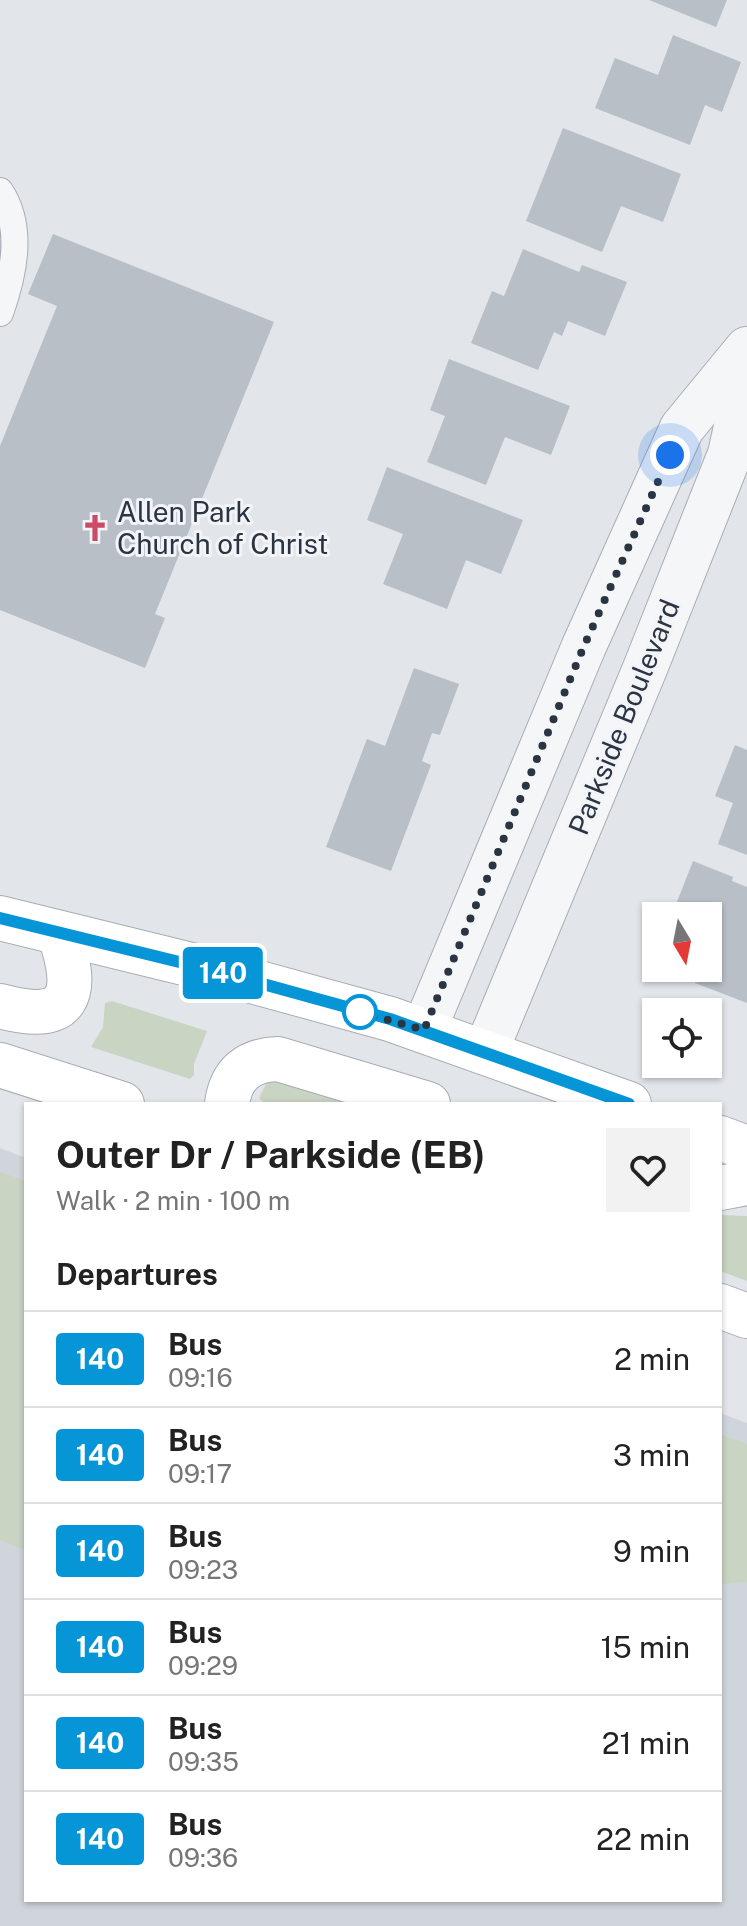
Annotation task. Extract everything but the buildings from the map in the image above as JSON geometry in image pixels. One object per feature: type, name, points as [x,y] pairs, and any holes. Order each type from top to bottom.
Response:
[{"type":"main road","points":[[0,918],[212,970],[424,1030],[624,1102]]},
{"type":"main road","points":[[0,1006],[25,1013],[53,1010],[65,1001],[71,983],[68,958],[59,933]]},
{"type":"main road","points":[[227,1102],[232,1083],[244,1067],[260,1059],[278,1059],[421,1102]]},
{"type":"main road","points":[[0,1065],[116,1102]]},
{"type":"main road","points":[[722,1139],[747,1148]]},
{"type":"main road","points":[[722,1188],[747,1183]]},
{"type":"main road","points":[[722,1307],[747,1316]]},
{"type":"street","points":[[424,1030],[584,646],[682,428],[747,349]]},
{"type":"street","name":"Parkside Boulevard","points":[[486,1051],[646,666],[730,454],[747,377]]},
{"type":"lane","points":[[0,191],[10,206],[16,239],[7,295],[0,313]]},
{"type":"shaded area","points":[[0,1148],[24,1157],[24,1902],[722,1902],[722,1414],[747,1423],[747,1926],[0,1926]]},
{"type":"green space","points":[[112,1001],[207,1031],[194,1064],[194,1075],[190,1079],[91,1047],[103,1027],[105,1003]]},
{"type":"green space","points":[[281,1078],[361,1102],[263,1102],[259,1098],[266,1084]]},
{"type":"green space","points":[[0,1172],[24,1180],[24,1549],[0,1540]]},
{"type":"green space","points":[[722,1215],[747,1216],[747,1281],[722,1272]]},
{"type":"green space","points":[[722,1435],[747,1444],[747,1582],[722,1584]]},
{"type":"bus line","name":"140","points":[[0,918],[212,970],[390,1019],[624,1102]]},
{"type":"place","name":"Allen Park Church of Christ","points":[[95,528]]},
{"type":"route","points":[[360,1012],[424,1030],[584,646],[670,455]]}]
